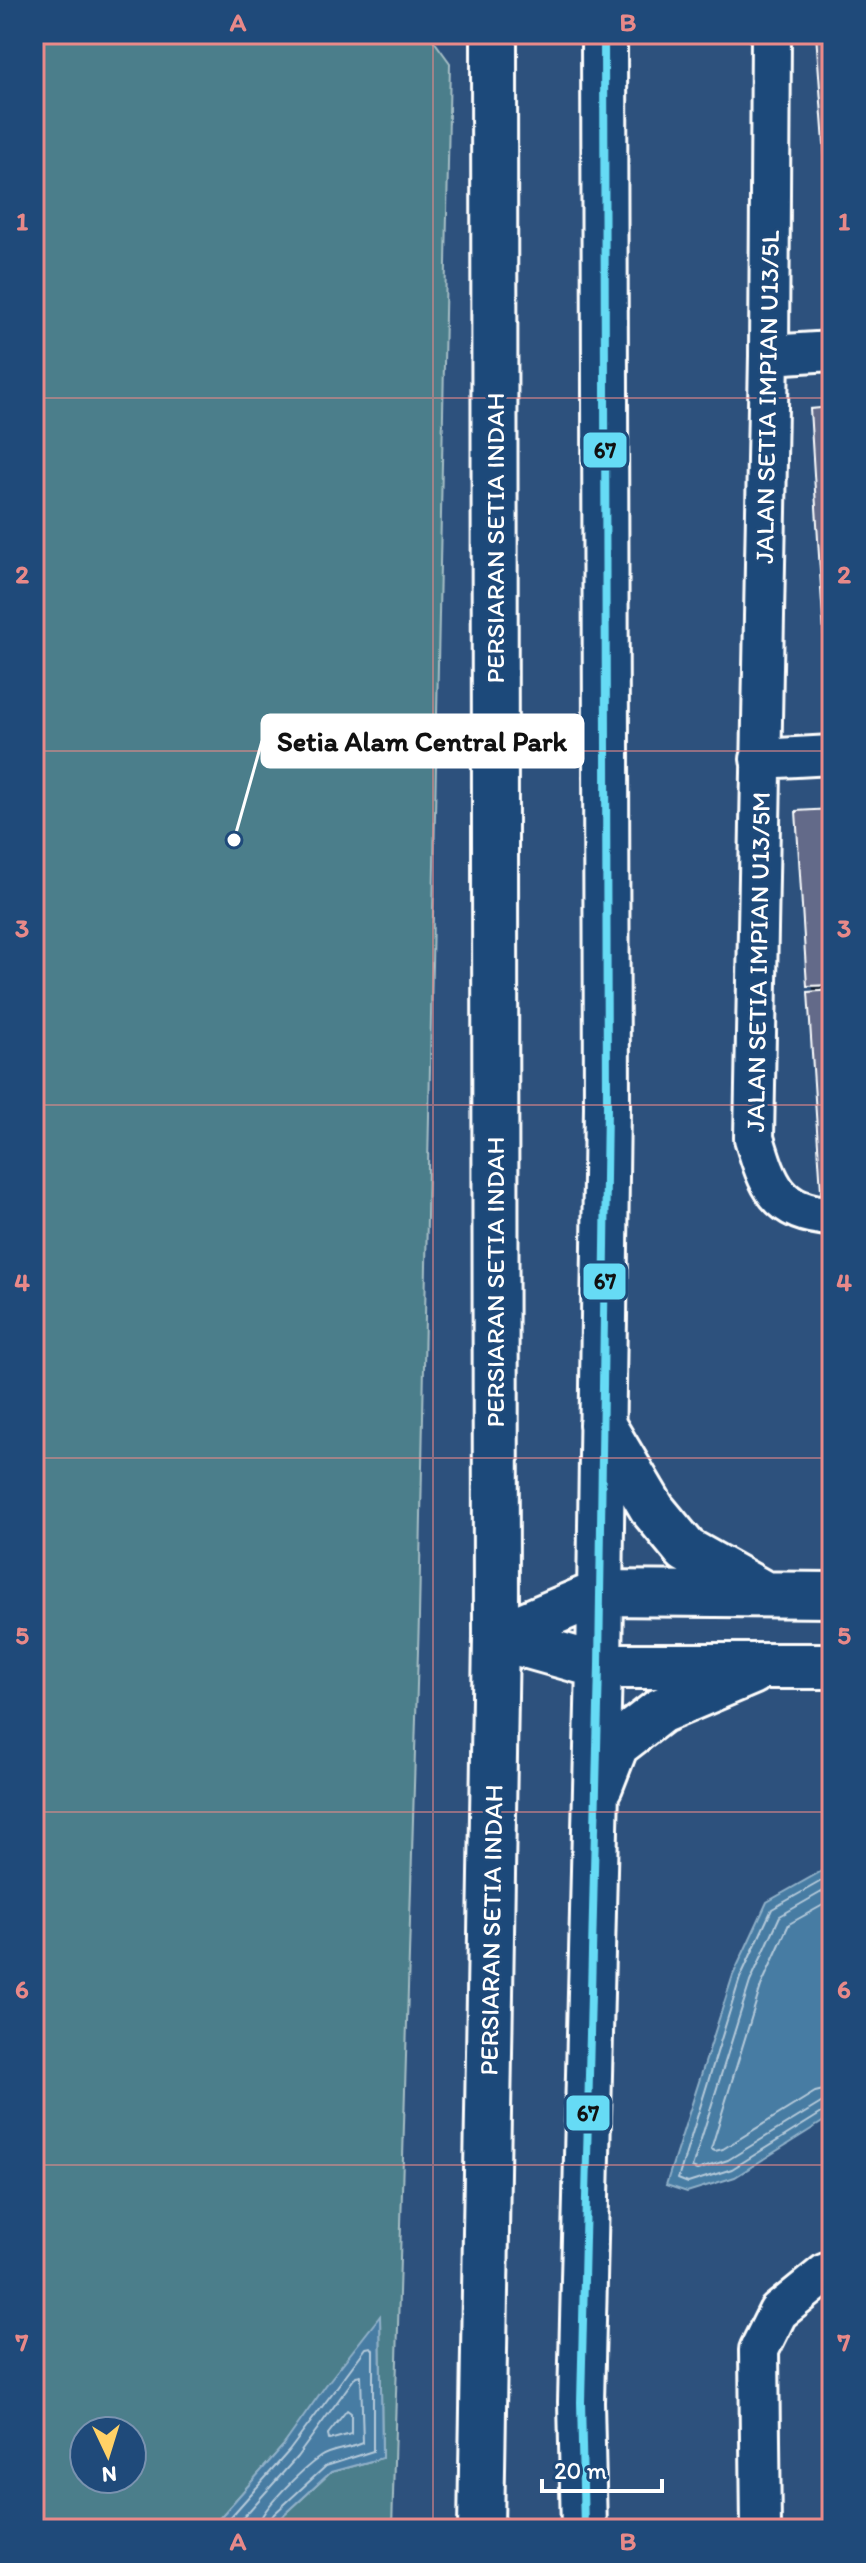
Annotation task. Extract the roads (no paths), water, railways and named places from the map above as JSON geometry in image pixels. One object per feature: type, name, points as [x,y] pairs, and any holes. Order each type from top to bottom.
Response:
[{"type":"street","points":[[584,2529],[581,2402],[599,1666],[607,1107],[604,34]]},
{"type":"street","name":"JALAN SETIA IMPIAN U13/5L","points":[[760,759],[769,355],[771,34]]},
{"type":"street","name":"PERSIARAN SETIA INDAH","points":[[481,2529],[496,1637],[489,43]]},
{"type":"street","points":[[769,355],[832,351]]},
{"type":"street","points":[[760,759],[832,755]]},
{"type":"street","name":"JALAN SETIA IMPIAN U13/5M","points":[[760,759],[754,1138],[765,1173],[782,1201],[813,1215],[832,1216]]},
{"type":"street","points":[[602,1424],[653,1510],[686,1550],[766,1595]]},
{"type":"street","points":[[496,1637],[599,1593],[832,1595]]},
{"type":"street","points":[[496,1637],[599,1666],[832,1666]]},
{"type":"street","points":[[596,1798],[616,1745],[660,1711],[769,1665]]},
{"type":"street","points":[[761,2529],[759,2350],[778,2312],[832,2271]]},
{"type":"water","points":[[832,1867],[832,2116],[735,2177],[687,2192],[666,2185],[733,1975],[767,1902]]},
{"type":"water","points":[[380,2316],[382,2458],[331,2472],[273,2529],[210,2529],[283,2446]]},
{"type":"place","name":"Setia Alam Central Park","points":[[234,840]]}]
